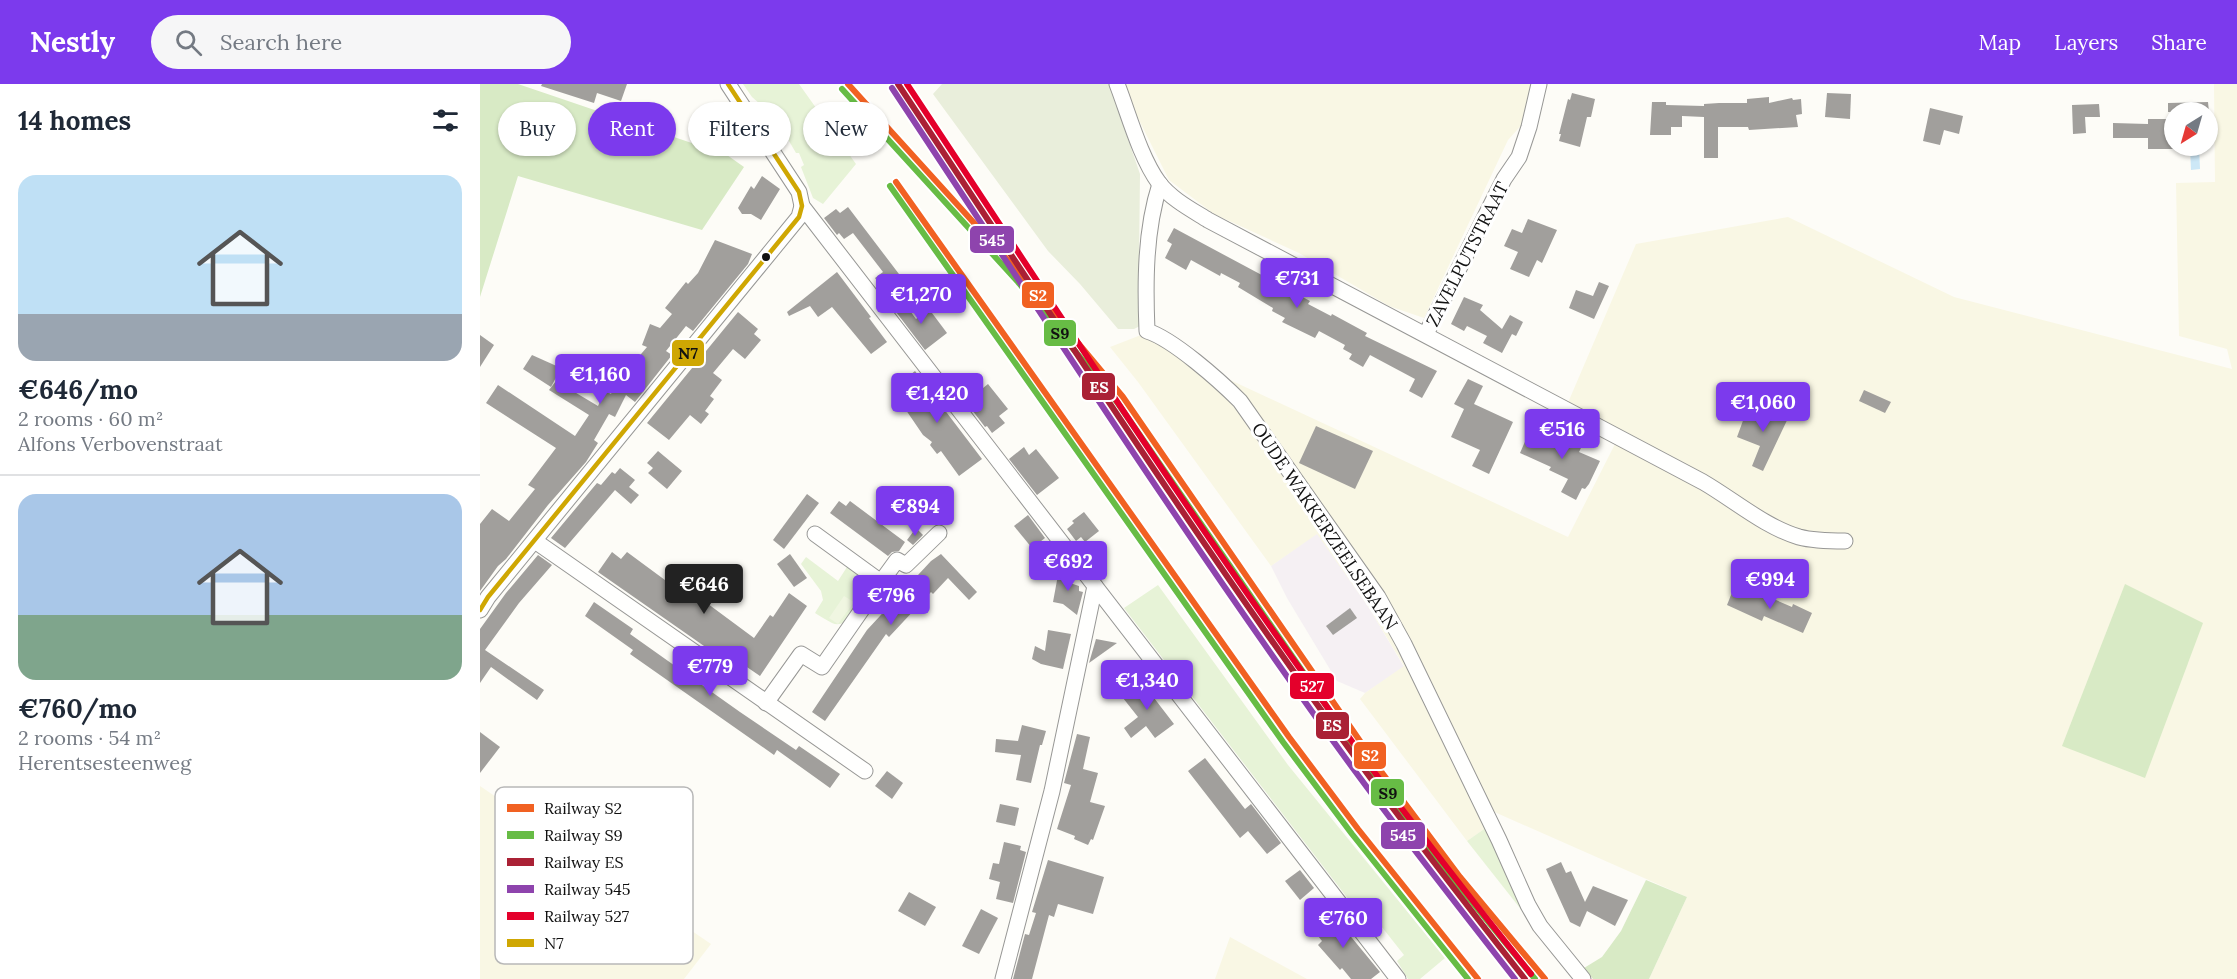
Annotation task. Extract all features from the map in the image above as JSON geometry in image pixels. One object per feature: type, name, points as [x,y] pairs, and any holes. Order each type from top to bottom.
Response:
[{"type":"street","points":[[728,84],[799,192],[802,206],[1398,979]]},
{"type":"street","name":"ZAVELPUTSTRAAT","points":[[1117,84],[1143,153],[1160,184],[1180,202],[1208,220],[1426,334],[1504,179],[1519,157],[1530,127],[1539,84]]},
{"type":"street","name":"OUDE WAKKERZEELSEBAAN","points":[[1160,184],[1153,205],[1148,263],[1147,331],[1158,334],[1224,384],[1240,401],[1378,597],[1409,654],[1528,905],[1540,926],[1583,979]]},
{"type":"street","points":[[480,610],[488,597],[628,425],[797,221],[802,206]]},
{"type":"street","points":[[1426,334],[1531,393],[1703,482],[1764,522],[1782,531],[1821,541],[1845,541]]},
{"type":"street","points":[[766,703],[801,654],[822,667],[897,560],[906,565],[939,533]]},
{"type":"street","points":[[815,534],[881,582]]},
{"type":"street","points":[[535,542],[865,771]]},
{"type":"street","points":[[1003,979],[1052,791],[1095,585]]},
{"type":"shaded area","points":[[1126,84],[1531,84],[1526,120],[1508,140],[1424,318],[1389,306],[1299,253],[1214,214],[1169,180],[1133,108]]},
{"type":"shaded area","points":[[2214,84],[2237,84],[2237,979],[1649,979],[1687,897],[1490,810],[1487,827],[1467,841],[1360,699],[1365,693],[1404,666],[1369,608],[1317,534],[1271,566],[1138,382],[1110,347],[1141,335],[1154,338],[1223,388],[1228,379],[1568,537],[1615,444],[1561,419],[1636,244],[1788,217],[1954,297],[2232,369],[2227,349],[2179,336],[2176,183],[2215,182],[2215,156],[2218,156],[2218,102],[2214,102]]},
{"type":"shaded area","points":[[1317,533],[1369,608],[1404,667],[1365,693],[1337,681],[1287,598],[1271,566]]},
{"type":"shaded area","points":[[480,786],[495,796],[495,964],[693,964],[693,932],[711,944],[684,979],[480,979]]},
{"type":"shaded area","points":[[1230,937],[1307,979],[1215,979]]},
{"type":"green space","points":[[480,84],[518,84],[571,102],[498,102],[498,156],[576,156],[576,104],[588,108],[588,156],[676,156],[676,138],[688,142],[688,156],[728,156],[744,167],[702,230],[518,176],[480,297]]},
{"type":"green space","points":[[743,84],[799,84],[812,102],[803,102],[803,156],[850,156],[856,164],[823,204],[813,198],[801,167],[804,165],[799,153],[796,153],[791,144],[791,102],[758,102]]},
{"type":"green space","points":[[942,84],[1109,84],[1140,174],[1140,326],[1134,329],[1118,329],[1048,251],[933,94]]},
{"type":"green space","points":[[806,557],[838,581],[847,567],[869,582],[863,589],[868,594],[849,620],[838,624],[832,623],[815,613],[823,600],[821,591],[801,564]]},
{"type":"green space","points":[[2125,584],[2203,623],[2145,778],[2062,746]]},
{"type":"green space","points":[[1158,585],[1288,765],[1445,958],[1420,979],[1408,979],[1397,961],[1404,955],[1374,917],[1366,922],[1124,608]]},
{"type":"green space","points":[[844,596],[854,602],[838,624],[829,618]]},
{"type":"green space","points":[[1487,827],[1527,917],[1467,841]]},
{"type":"green space","points":[[1646,880],[1687,897],[1649,979],[1593,979],[1584,968],[1602,957],[1621,931]]},
{"type":"water","points":[[2190,156],[2199,156],[2200,169],[2191,170]]},
{"type":"building","points":[[542,84],[627,84],[621,101],[597,93],[594,102],[541,86]]},
{"type":"building","points":[[1572,93],[1595,99],[1591,117],[1587,117],[1580,147],[1559,141],[1568,99],[1570,100]]},
{"type":"building","points":[[1827,93],[1851,94],[1850,119],[1825,117]]},
{"type":"building","points":[[1769,97],[1769,103],[1792,98],[1793,100],[1801,99],[1802,114],[1796,115],[1798,127],[1749,130],[1748,127],[1718,127],[1718,158],[1704,158],[1704,117],[1682,116],[1682,127],[1671,127],[1671,135],[1650,135],[1652,102],[1666,102],[1666,105],[1704,106],[1704,104],[1747,103],[1747,99]]},
{"type":"building","points":[[2099,104],[2100,117],[2085,117],[2086,133],[2073,134],[2072,105]]},
{"type":"building","points":[[1930,108],[1963,116],[1959,134],[1944,130],[1940,145],[1923,141]]},
{"type":"building","points":[[2148,119],[2164,119],[2164,149],[2148,149],[2148,138],[2113,138],[2113,123],[2148,124]]},
{"type":"building","points":[[762,176],[780,189],[761,220],[751,214],[742,214],[738,208],[751,186],[754,189]]},
{"type":"building","points":[[848,207],[902,278],[884,291],[875,278],[883,272],[853,233],[844,239],[839,233],[837,235],[824,218],[836,209],[840,213]]},
{"type":"building","points":[[1528,219],[1557,230],[1542,263],[1537,260],[1529,277],[1510,269],[1518,252],[1504,246],[1512,229],[1522,233]]},
{"type":"building","points":[[1174,228],[1310,301],[1308,304],[1367,333],[1365,336],[1437,371],[1422,398],[1409,391],[1415,379],[1370,355],[1363,367],[1349,359],[1352,354],[1343,349],[1345,345],[1319,331],[1315,338],[1282,322],[1285,318],[1238,287],[1240,283],[1221,273],[1220,276],[1191,260],[1186,270],[1165,258],[1172,244],[1167,241]]},
{"type":"building","points":[[715,240],[752,254],[748,264],[693,331],[686,326],[666,351],[672,355],[635,402],[626,395],[615,417],[609,414],[594,440],[598,443],[586,462],[548,505],[480,591],[480,524],[492,509],[509,521],[535,489],[528,485],[556,448],[486,403],[498,385],[575,436],[589,415],[549,390],[556,381],[598,406],[605,391],[611,394],[624,365],[631,366],[647,347],[642,345],[650,324],[660,328],[672,314],[665,308],[686,282],[688,284],[698,273]]},
{"type":"building","points":[[837,272],[887,342],[871,354],[832,307],[818,317],[810,306],[789,316],[787,312]]},
{"type":"building","points":[[1599,282],[1609,286],[1594,319],[1569,308],[1576,290],[1593,296]]},
{"type":"building","points":[[1464,297],[1483,305],[1480,310],[1502,329],[1510,315],[1523,322],[1516,336],[1512,334],[1502,353],[1483,343],[1487,336],[1467,326],[1464,331],[1451,324]]},
{"type":"building","points":[[902,300],[916,319],[929,309],[947,333],[925,350],[893,308]]},
{"type":"building","points":[[738,312],[758,329],[754,334],[761,340],[745,359],[733,349],[713,373],[722,380],[710,396],[714,399],[705,411],[709,414],[701,424],[690,415],[669,440],[647,423]]},
{"type":"building","points":[[480,335],[494,345],[480,367]]},
{"type":"building","points":[[532,355],[561,368],[551,387],[523,369]]},
{"type":"building","points":[[915,371],[982,459],[959,476],[941,451],[937,454],[930,445],[932,442],[923,435],[895,394],[903,387],[900,383]]},
{"type":"building","points":[[1468,379],[1483,386],[1474,404],[1513,422],[1489,474],[1472,466],[1480,450],[1451,437],[1464,409],[1454,404]]},
{"type":"building","points":[[988,384],[1008,409],[999,416],[1005,423],[992,433],[966,402]]},
{"type":"building","points":[[1864,390],[1891,402],[1885,413],[1859,401]]},
{"type":"building","points":[[1748,407],[1774,418],[1778,410],[1790,414],[1763,471],[1752,466],[1760,446],[1737,437]]},
{"type":"building","points":[[1316,426],[1373,451],[1355,489],[1299,463]]},
{"type":"building","points":[[1538,428],[1578,446],[1581,448],[1579,452],[1600,461],[1589,484],[1585,489],[1582,488],[1576,500],[1561,492],[1568,479],[1549,470],[1551,467],[1520,453],[1530,430],[1535,432]]},
{"type":"building","points":[[1024,447],[1029,455],[1036,449],[1059,478],[1037,495],[1009,459]]},
{"type":"building","points":[[658,451],[682,471],[667,489],[648,473],[653,468],[647,463]]},
{"type":"building","points":[[620,468],[635,480],[629,487],[639,495],[631,504],[615,490],[565,548],[551,538],[597,483],[601,485],[612,472],[615,474]]},
{"type":"building","points":[[807,494],[819,503],[784,549],[773,540]]},
{"type":"building","points":[[839,501],[846,506],[850,501],[905,542],[899,551],[892,552],[888,556],[830,513]]},
{"type":"building","points":[[1084,512],[1099,531],[1085,542],[1081,537],[1076,541],[1067,529],[1074,523],[1072,521]]},
{"type":"building","points":[[1028,515],[1045,538],[1032,548],[1014,526]]},
{"type":"building","points":[[916,528],[923,535],[913,545],[907,540]]},
{"type":"building","points":[[612,552],[621,559],[627,552],[669,583],[673,578],[754,638],[770,615],[773,617],[789,593],[807,606],[760,676],[741,663],[737,669],[598,572]]},
{"type":"building","points":[[790,554],[807,578],[794,587],[777,564]]},
{"type":"building","points":[[941,554],[977,592],[969,600],[948,578],[933,594],[931,592],[889,637],[886,634],[825,721],[812,712],[867,630],[931,561]]},
{"type":"building","points":[[538,555],[552,565],[519,603],[485,650],[544,690],[537,700],[491,667],[480,683],[480,629]]},
{"type":"building","points":[[1066,564],[1069,568],[1070,583],[1079,586],[1079,591],[1083,592],[1077,615],[1063,604],[1053,602],[1058,575],[1062,578]]},
{"type":"building","points":[[1733,590],[1750,598],[1753,590],[1812,613],[1803,633],[1764,616],[1762,621],[1727,605]]},
{"type":"building","points":[[594,602],[633,629],[630,634],[740,712],[796,750],[799,746],[840,774],[830,788],[777,750],[774,755],[630,654],[633,650],[585,616]]},
{"type":"building","points":[[1350,608],[1357,618],[1333,635],[1326,626]]},
{"type":"building","points":[[1048,630],[1071,634],[1063,669],[1041,664],[1032,659],[1035,646],[1045,651]]},
{"type":"building","points":[[1096,639],[1117,643],[1089,663]]},
{"type":"building","points":[[1151,677],[1159,688],[1151,694],[1174,724],[1155,738],[1146,726],[1131,738],[1124,728],[1138,717],[1123,698]]},
{"type":"building","points":[[1022,725],[1046,731],[1042,745],[1040,745],[1031,783],[1016,780],[1021,755],[995,752],[996,739],[1018,741]]},
{"type":"building","points":[[480,732],[500,747],[480,773]]},
{"type":"building","points":[[1077,734],[1090,737],[1083,769],[1098,773],[1090,802],[1105,806],[1093,840],[1091,839],[1088,845],[1074,839],[1075,836],[1057,829],[1071,785],[1064,783]]},
{"type":"building","points":[[1205,758],[1245,809],[1251,804],[1281,843],[1267,854],[1248,831],[1240,838],[1188,771]]},
{"type":"building","points":[[887,771],[903,783],[892,799],[875,786]]},
{"type":"building","points":[[1000,804],[1019,808],[1015,826],[996,822]]},
{"type":"building","points":[[1004,842],[1021,846],[1020,850],[1026,852],[1013,903],[996,899],[1000,882],[989,879],[993,863],[999,864]]},
{"type":"building","points":[[1048,860],[1104,877],[1093,914],[1058,904],[1054,917],[1049,915],[1032,979],[1013,979],[1025,934],[1029,935],[1036,913],[1032,912]]},
{"type":"building","points":[[1561,862],[1566,873],[1571,871],[1585,902],[1593,886],[1628,900],[1615,926],[1587,911],[1580,927],[1570,922],[1546,869]]},
{"type":"building","points":[[1300,870],[1314,888],[1300,900],[1285,881]]},
{"type":"building","points":[[909,892],[936,907],[925,926],[898,911]]},
{"type":"building","points":[[981,909],[998,918],[979,954],[962,946]]},
{"type":"building","points":[[1329,910],[1380,972],[1371,979],[1351,979],[1318,945],[1322,941],[1310,926]]},
{"type":"rail line","name":"S2","points":[[848,84],[1023,277],[1123,397],[1380,770],[1460,877],[1545,979]]},
{"type":"rail line","name":"ES","points":[[898,84],[1239,594],[1378,789],[1525,979]]},
{"type":"rail line","name":"527","points":[[907,84],[1246,592],[1405,813],[1531,974]]},
{"type":"rail line","name":"545","points":[[892,88],[1233,600],[1372,794],[1515,979]]},
{"type":"rail line","name":"S9","points":[[842,89],[1018,282],[1117,402],[1374,775],[1455,881],[1535,979]]},
{"type":"rail line","name":"S2","points":[[896,182],[1289,737],[1358,829],[1478,979]]},
{"type":"rail line","name":"S9","points":[[890,186],[1283,742],[1352,834],[1468,979]]},
{"type":"transit line","name":"N7","points":[[480,610],[488,597],[799,217],[802,206],[799,192],[728,84]]}]
